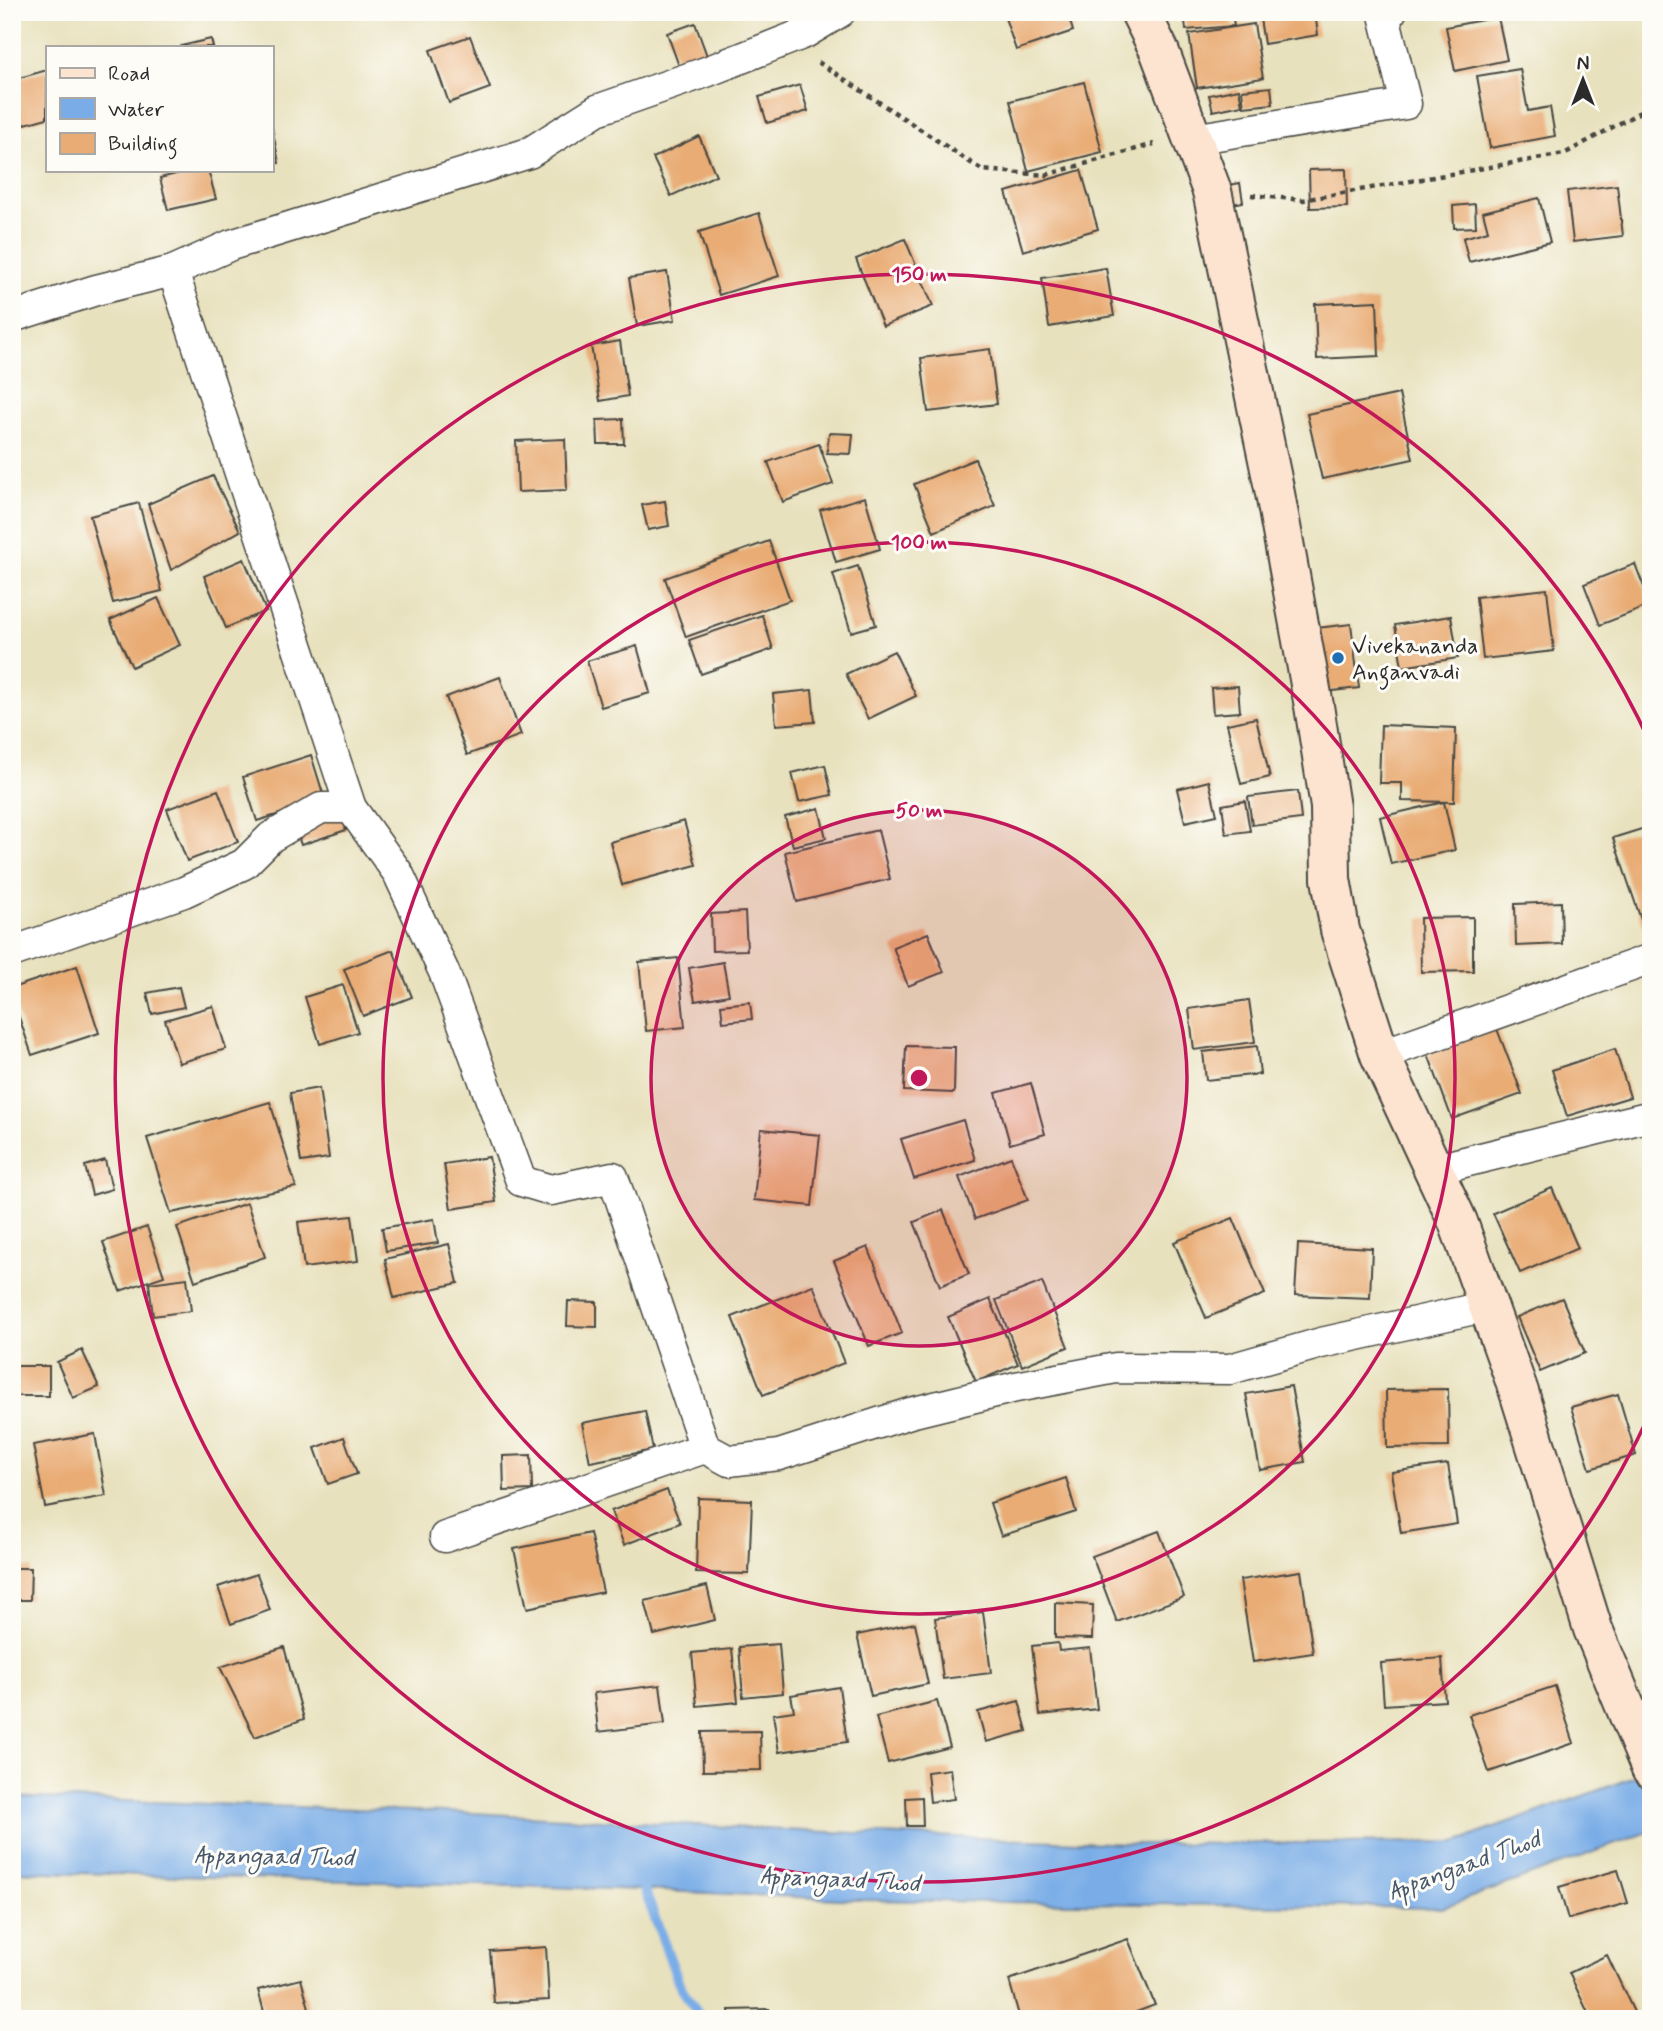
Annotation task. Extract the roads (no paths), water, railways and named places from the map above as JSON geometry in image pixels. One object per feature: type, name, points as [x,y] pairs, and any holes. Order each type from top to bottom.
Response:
[{"type":"main road","points":[[1140,12],[1212,191],[1274,488],[1314,706],[1329,807],[1331,879],[1340,930],[1380,1055],[1436,1169],[1488,1306],[1519,1392],[1593,1629],[1651,1767]]},
{"type":"street","points":[[12,317],[96,290],[173,271],[231,245],[529,153],[597,110],[785,40],[840,12]]},
{"type":"street","points":[[1192,136],[1406,104],[1384,15],[1391,12]]},
{"type":"street","points":[[173,271],[351,808],[398,873],[444,972],[522,1181],[551,1190],[612,1177],[705,1448],[729,1461],[779,1455],[910,1413],[1016,1387],[1116,1368],[1230,1369],[1321,1343],[1488,1306]]},
{"type":"street","points":[[12,952],[184,892],[244,864],[271,837],[321,808],[351,808]]},
{"type":"street","points":[[1380,1055],[1651,958]]},
{"type":"street","points":[[1436,1169],[1651,1116]]},
{"type":"street","points":[[445,1537],[705,1448]]},
{"type":"water","name":"Appangaad Thod","points":[[1651,1771],[1651,1831],[1442,1908],[860,1900],[644,1890],[12,1871],[12,1797],[472,1813],[804,1831],[1132,1844],[1456,1842]]},
{"type":"waterway","points":[[640,1878],[680,1986],[702,2019]]},
{"type":"place","name":"Vivekananda Anganvadi","points":[[1338,658]]}]
